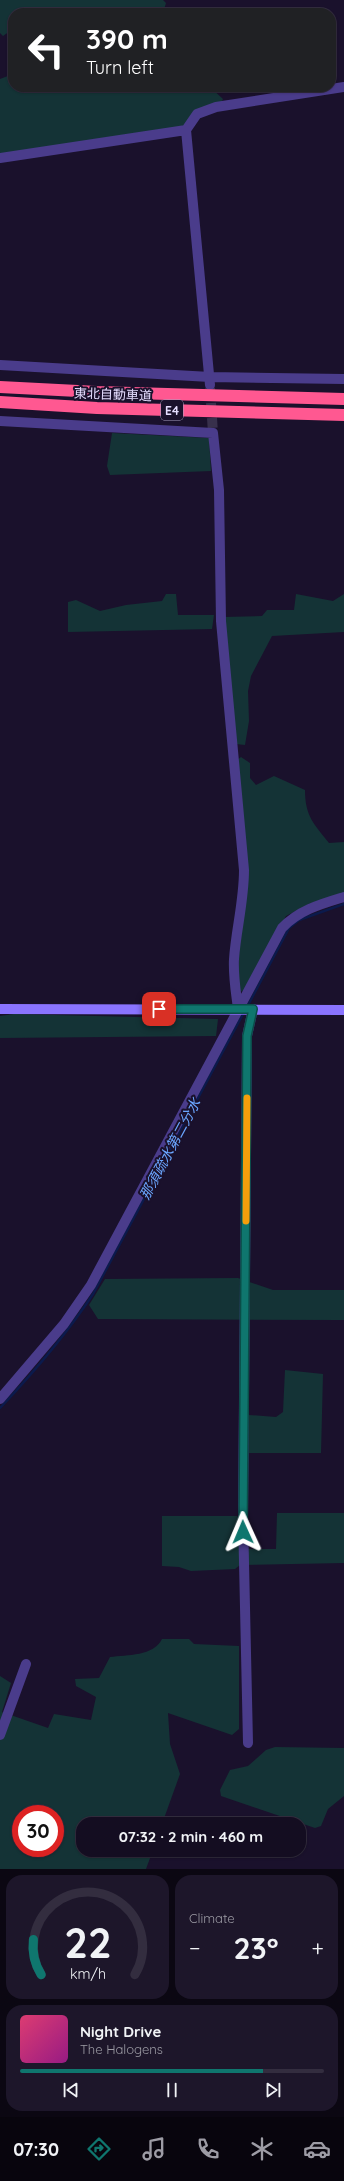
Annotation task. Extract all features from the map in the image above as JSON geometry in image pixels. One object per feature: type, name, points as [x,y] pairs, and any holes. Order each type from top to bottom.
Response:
[{"type":"highway","name":"東北自動車道","points":[[0,386],[97,392],[344,399]]},
{"type":"highway","name":"東北自動車道","points":[[0,402],[97,408],[344,415]]},
{"type":"street","points":[[210,381],[186,130],[197,114],[216,107],[312,92]]},
{"type":"street","points":[[0,158],[186,130]]},
{"type":"street","points":[[0,365],[210,381],[344,379]]},
{"type":"street","points":[[0,421],[213,433],[219,490],[221,622],[244,870],[244,894],[234,959],[234,981],[238,1009]]},
{"type":"street","points":[[0,1399],[64,1324],[91,1285],[282,928],[290,920],[306,910],[344,897]]},
{"type":"street","points":[[0,1009],[344,1010]]},
{"type":"street","points":[[248,1743],[243,1517],[247,1036],[253,1009]]},
{"type":"street","points":[[0,1735],[26,1664]]},
{"type":"green space","points":[[0,0],[163,0],[166,3],[164,8],[8,8],[8,32],[3,36],[0,33]]},
{"type":"green space","points":[[8,76],[8,92],[215,92],[223,99],[220,105],[185,128],[0,157],[0,79]]},
{"type":"green space","points":[[112,433],[209,438],[211,471],[110,475],[107,466]]},
{"type":"green space","points":[[166,594],[176,594],[178,615],[214,615],[212,629],[68,632],[68,602],[76,600],[100,611],[126,605],[162,601]]},
{"type":"green space","points":[[296,594],[333,601],[344,594],[344,632],[272,636],[251,676],[248,691],[249,721],[245,745],[236,744],[224,617],[262,616],[267,610],[294,610]]},
{"type":"green space","points":[[241,757],[250,763],[250,778],[256,785],[274,776],[305,790],[305,799],[311,819],[319,830],[329,843],[344,842],[344,893],[309,904],[286,916],[244,990],[240,992],[237,982],[241,926],[237,760]]},
{"type":"green space","points":[[14,1014],[218,1019],[216,1036],[0,1038],[0,1016]]},
{"type":"green space","points":[[238,1278],[273,1290],[344,1290],[344,1320],[98,1319],[89,1305],[105,1279]]},
{"type":"green space","points":[[285,1370],[323,1374],[321,1453],[249,1453],[249,1415],[276,1417],[283,1412]]},
{"type":"green space","points":[[277,1513],[344,1513],[344,1563],[240,1565],[235,1569],[191,1571],[179,1567],[162,1566],[162,1516],[237,1516],[240,1518],[241,1549],[276,1549]]},
{"type":"green space","points":[[162,1639],[189,1639],[194,1644],[239,1646],[239,1729],[232,1735],[168,1713],[170,1744],[180,1774],[165,1817],[76,1817],[76,1857],[150,1857],[146,1869],[0,1869],[0,1676],[11,1683],[2,1712],[48,1728],[54,1714],[91,1720],[96,1697],[76,1686],[75,1679],[99,1678],[110,1657],[139,1654],[153,1649]]},
{"type":"green space","points":[[275,1747],[344,1748],[344,1796],[328,1809],[321,1826],[315,1828],[306,1825],[306,1817],[283,1817],[221,1796],[220,1790],[230,1770],[248,1766],[266,1750]]},
{"type":"waterway","name":"那須疏水第二分水","points":[[247,1007],[289,928],[299,920],[344,904]]},
{"type":"waterway","name":"那須疏水第二分水","points":[[0,1408],[49,1353],[93,1294],[244,1012]]},
{"type":"tunnel","points":[[210,388],[213,433]]},
{"type":"slow traffic","points":[[246,1221],[247,1098]]},
{"type":"route","points":[[159,1009],[253,1009],[247,1036],[243,1532]]}]
